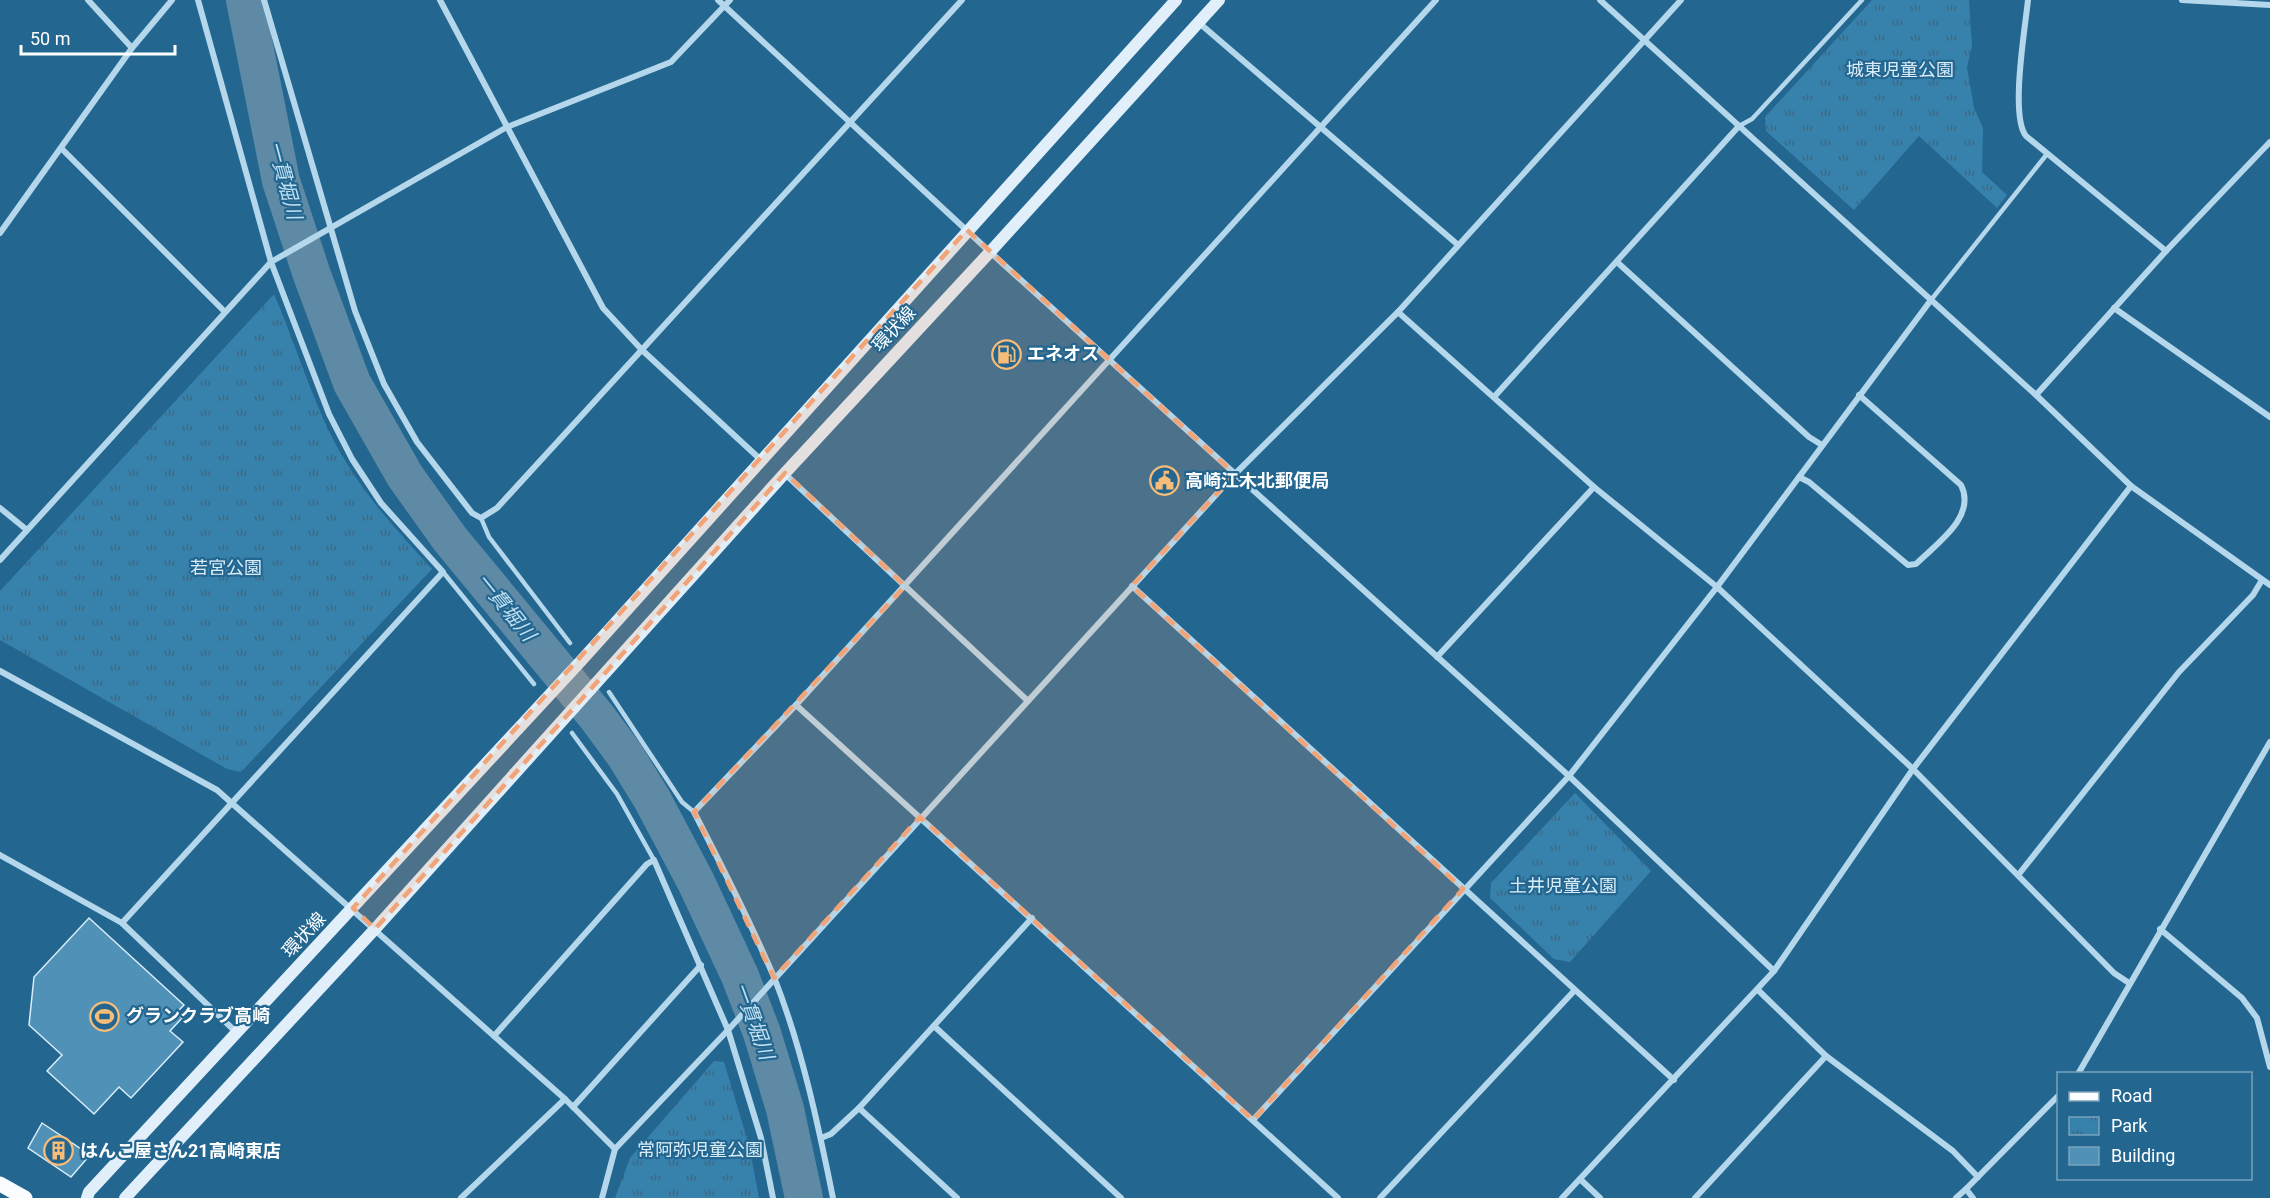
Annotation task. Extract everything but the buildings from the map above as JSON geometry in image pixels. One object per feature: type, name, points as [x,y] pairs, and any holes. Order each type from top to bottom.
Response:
[{"type":"main road","points":[[0,1184],[25,1198]]},
{"type":"street","points":[[88,0],[132,48]]},
{"type":"street","points":[[0,233],[132,48],[172,0]]},
{"type":"street","points":[[122,923],[443,572],[381,503],[352,459],[329,414],[271,262],[198,0]]},
{"type":"street","points":[[264,0],[329,228],[356,311],[384,384],[417,442],[472,513],[481,518],[497,508],[962,0]]},
{"type":"street","points":[[440,0],[603,308],[642,350],[762,461]]},
{"type":"street","points":[[718,0],[990,252],[1569,776],[1774,971]]},
{"type":"street","points":[[0,560],[224,311],[271,262],[507,127],[671,62],[730,0]]},
{"type":"street","name":"環状線","points":[[375,929],[785,473],[1219,0]]},
{"type":"street","points":[[833,1198],[802,1063],[773,979],[721,864],[694,812],[905,586],[1436,0]]},
{"type":"street","points":[[1600,0],[2036,395],[2131,486],[2270,585]]},
{"type":"street","points":[[602,1198],[615,1149],[729,1030],[920,817],[1235,474],[1398,312],[1457,244],[1681,0]]},
{"type":"street","points":[[2028,0],[2019,92],[2020,128],[2166,251]]},
{"type":"street","points":[[2182,0],[2270,5]]},
{"type":"street","name":"環状線","points":[[87,1198],[89,1192],[580,662],[1173,1]]},
{"type":"street","points":[[1198,22],[1457,244]]},
{"type":"street","points":[[1494,397],[1739,126]]},
{"type":"street","points":[[2036,395],[2166,251],[2270,142]]},
{"type":"street","points":[[62,149],[224,311]]},
{"type":"street","points":[[1617,262],[1822,445]]},
{"type":"street","points":[[1253,1120],[1569,776],[1717,586],[1931,300]]},
{"type":"street","points":[[2114,308],[2270,417]]},
{"type":"street","points":[[1398,312],[1594,487],[1717,586],[1913,770],[2019,874],[2114,973],[2129,983]]},
{"type":"street","points":[[1799,477],[1809,482],[1908,565],[1916,564],[1961,519],[1965,492],[1961,485],[1859,395]]},
{"type":"street","points":[[785,473],[1028,700]]},
{"type":"street","points":[[1562,1198],[1774,971],[1913,770],[2131,486]]},
{"type":"street","points":[[1437,657],[1594,487]]},
{"type":"street","points":[[0,508],[27,530]]},
{"type":"street","points":[[2019,874],[2027,860],[2180,672],[2253,595],[2262,580]]},
{"type":"street","points":[[1132,586],[1674,1080]]},
{"type":"street","points":[[0,670],[217,790],[353,908],[565,1099],[615,1149]]},
{"type":"street","points":[[796,705],[1338,1198]]},
{"type":"street","points":[[2079,1072],[2270,742]]},
{"type":"street","points":[[0,855],[122,923],[238,1033]]},
{"type":"street","points":[[494,1036],[647,864],[654,860],[729,1030],[761,1138],[773,1198]]},
{"type":"street","points":[[821,1138],[831,1134],[859,1108],[1032,918]]},
{"type":"street","points":[[125,1198],[375,929]]},
{"type":"street","points":[[2160,929],[2242,998],[2258,1018],[2270,1067]]},
{"type":"street","points":[[573,1107],[701,965]]},
{"type":"street","points":[[1758,990],[1826,1056],[1953,1151],[1978,1177]]},
{"type":"street","points":[[1380,1198],[1574,991]]},
{"type":"street","points":[[934,1026],[1121,1198]]},
{"type":"street","points":[[1695,1198],[1826,1056]]},
{"type":"street","points":[[1956,1198],[2057,1097]]},
{"type":"street","points":[[461,1198],[565,1099]]},
{"type":"street","points":[[859,1108],[957,1198]]},
{"type":"street","points":[[1580,1179],[1600,1198]]},
{"type":"street","points":[[1966,1190],[1973,1198]]},
{"type":"lane","points":[[1739,126],[1752,119],[1862,0]]},
{"type":"lane","points":[[1931,300],[2047,153]]},
{"type":"lane","points":[[481,518],[489,537],[570,644]]},
{"type":"lane","points":[[443,572],[534,684]]},
{"type":"lane","points":[[609,692],[682,802],[694,812]]},
{"type":"lane","points":[[572,733],[617,794],[654,860]]},
{"type":"highlighted area","points":[[967,230],[1235,474],[1132,586],[1463,889],[1253,1120],[920,817],[774,978],[694,812],[905,586],[785,473],[375,929],[353,908]]},
{"type":"green space","name":"城東児童公園","points":[[1872,0],[1969,0],[1972,46],[1967,67],[1974,108],[1983,128],[1982,172],[2007,195],[1997,208],[1919,136],[1854,210],[1766,131],[1765,117]]},
{"type":"green space","name":"若宮公園","points":[[274,294],[335,443],[355,477],[397,531],[432,569],[241,772],[227,769],[0,640],[0,591]]},
{"type":"green space","name":"土井児童公園","points":[[1575,793],[1651,871],[1570,962],[1554,959],[1490,898],[1491,883]]},
{"type":"green space","name":"常阿弥児童公園","points":[[714,1061],[724,1062],[749,1145],[759,1198],[615,1198],[630,1158]]},
{"type":"waterway","name":"一貫堀川","points":[[245,0],[281,181],[312,275],[352,383],[405,476],[450,539],[597,717],[625,755],[652,799],[696,882],[740,976],[762,1033],[785,1109],[804,1198]]},
{"type":"place","name":"エネオス","points":[[1006,354]]},
{"type":"place","name":"高崎江木北郵便局","points":[[1164,481]]},
{"type":"place","name":"グランクラブ高崎","points":[[105,1016]]},
{"type":"place","name":"はんこ屋さん21高崎東店","points":[[59,1151]]}]
